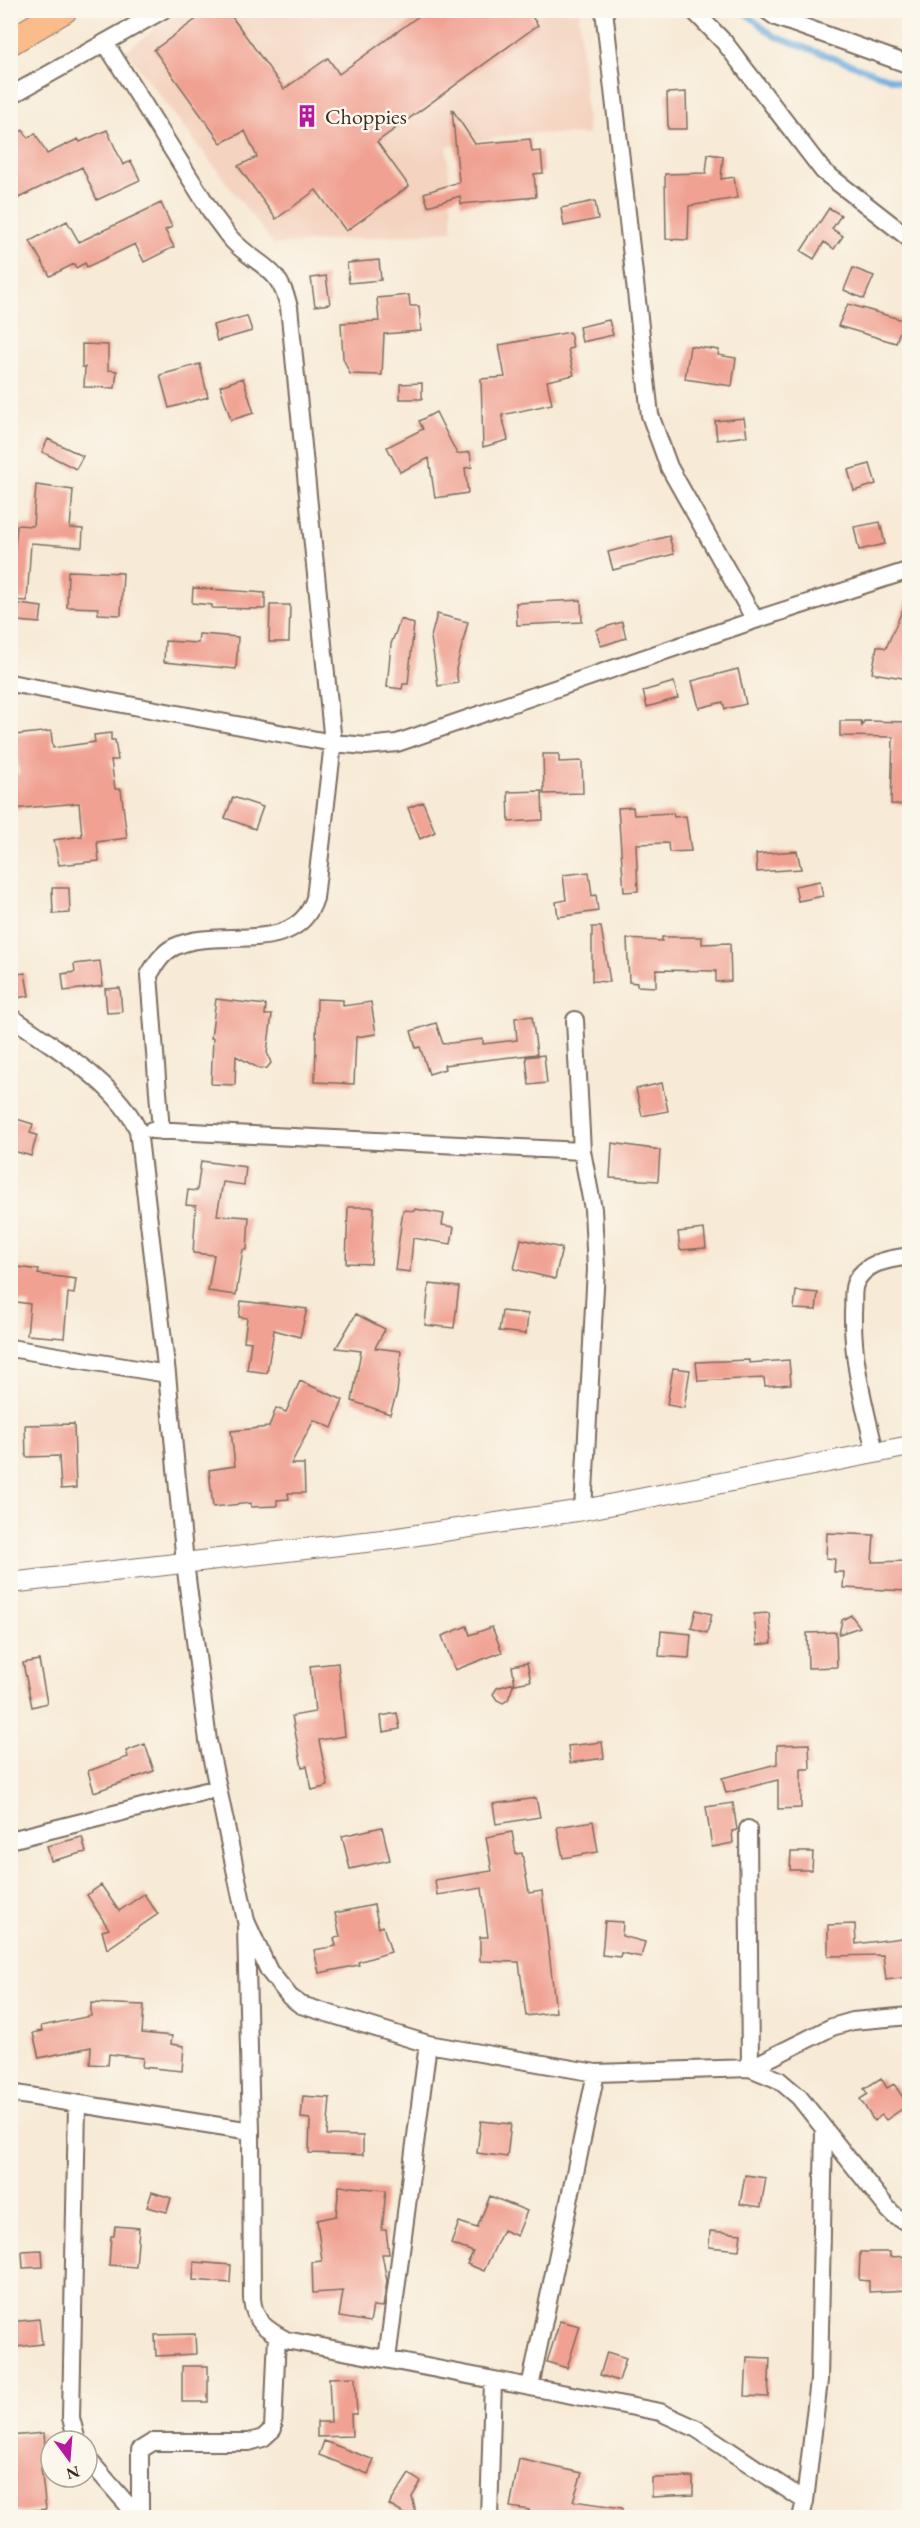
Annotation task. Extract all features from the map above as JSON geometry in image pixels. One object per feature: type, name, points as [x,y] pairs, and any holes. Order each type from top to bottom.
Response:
[{"type":"main road","points":[[10,42],[64,10]]},
{"type":"street","points":[[10,96],[163,10]]},
{"type":"street","points":[[604,10],[650,415],[669,467],[755,620]]},
{"type":"street","points":[[693,10],[725,43],[823,171],[909,239]]},
{"type":"street","points":[[766,10],[776,16],[909,65]]},
{"type":"street","points":[[106,44],[215,218],[233,241],[276,276],[286,293],[333,743],[315,898],[306,916],[284,932],[194,942],[174,947],[155,965],[149,975],[161,1131]]},
{"type":"street","points":[[10,683],[333,743],[366,746],[397,743],[755,620],[909,570]]},
{"type":"street","points":[[10,1016],[100,1082],[131,1114],[138,1130],[167,1374],[185,1563],[208,1741],[246,1921],[253,2312],[261,2325],[286,2340],[660,2412],[697,2429],[803,2509],[819,2380],[824,2130]]},
{"type":"street","points":[[575,1020],[582,1151],[594,1209],[596,1269],[583,1510]]},
{"type":"street","points":[[138,1130],[582,1151]]},
{"type":"street","points":[[875,1452],[858,1387],[853,1340],[854,1285],[860,1276],[878,1263],[909,1256]]},
{"type":"street","points":[[10,1348],[167,1374]]},
{"type":"street","points":[[10,1583],[391,1539],[583,1510],[909,1446]]},
{"type":"street","points":[[10,1840],[218,1788]]},
{"type":"street","points":[[748,1829],[750,2068]]},
{"type":"street","points":[[246,1921],[269,1971],[290,1997],[301,2005],[428,2044],[596,2073],[750,2068],[779,2080],[800,2097],[888,2209],[909,2224]]},
{"type":"street","points":[[750,2068],[832,2027],[853,2021],[909,2016]]},
{"type":"street","points":[[387,2359],[428,2044]]},
{"type":"street","points":[[530,2387],[596,2073]]},
{"type":"street","points":[[10,2092],[77,2105],[251,2131]]},
{"type":"street","points":[[74,2429],[71,2418],[77,2105]]},
{"type":"street","points":[[99,2471],[140,2517],[140,2450],[146,2445],[153,2442],[249,2442],[263,2438],[273,2429],[277,2335]]},
{"type":"street","points":[[489,2517],[493,2380]]},
{"type":"shaded area","name":"Choppies","points":[[179,11],[579,11],[588,135],[526,133],[447,146],[453,231],[274,245],[126,51]]},
{"type":"building","name":"Choppies","points":[[209,10],[227,10],[284,89],[328,58],[339,74],[427,10],[527,10],[538,25],[377,142],[409,186],[346,231],[316,190],[276,219],[238,166],[257,157],[245,131],[221,143],[154,50]]},
{"type":"building","points":[[686,92],[687,129],[668,129],[667,93]]},
{"type":"building","points":[[452,109],[475,144],[530,139],[532,152],[541,151],[543,173],[534,174],[536,197],[461,204],[460,196],[428,206],[424,193],[459,182]]},
{"type":"building","points":[[23,130],[28,138],[35,133],[47,154],[78,139],[80,142],[107,130],[123,165],[131,161],[140,180],[97,200],[82,167],[10,202],[10,138]]},
{"type":"building","points":[[708,154],[723,156],[721,179],[734,177],[737,198],[689,206],[688,240],[666,239],[665,174],[706,173]]},
{"type":"building","points":[[595,201],[598,219],[564,226],[561,208]]},
{"type":"building","points":[[161,203],[172,227],[165,230],[174,247],[144,262],[135,244],[87,267],[85,263],[76,268],[74,264],[50,276],[30,241],[67,221],[79,242]]},
{"type":"building","points":[[829,208],[841,215],[832,229],[843,236],[834,249],[824,242],[814,259],[801,251]]},
{"type":"building","points":[[379,260],[381,280],[349,283],[347,263]]},
{"type":"building","points":[[853,268],[874,276],[864,299],[844,290]]},
{"type":"building","points":[[326,276],[330,304],[315,306],[311,278]]},
{"type":"building","points":[[409,295],[410,306],[419,306],[421,331],[384,334],[382,375],[350,374],[343,358],[341,323],[379,321],[377,298]]},
{"type":"building","points":[[848,304],[903,320],[896,343],[838,326]]},
{"type":"building","points":[[247,316],[252,331],[217,341],[213,325]]},
{"type":"building","points":[[609,320],[613,335],[582,342],[579,327]]},
{"type":"building","points":[[570,332],[573,348],[568,349],[574,375],[547,381],[552,404],[502,415],[508,440],[483,447],[481,379],[505,377],[499,345]]},
{"type":"building","points":[[82,344],[108,345],[108,370],[117,371],[115,388],[84,387],[85,367],[82,367]]},
{"type":"building","points":[[690,346],[719,350],[718,355],[736,358],[732,386],[685,379]]},
{"type":"building","points":[[200,364],[208,397],[169,408],[160,375]]},
{"type":"building","points":[[243,378],[254,413],[231,420],[220,386]]},
{"type":"building","points":[[422,383],[422,399],[400,399],[400,384]]},
{"type":"building","points":[[436,412],[457,454],[470,452],[472,467],[465,468],[468,493],[435,498],[429,458],[400,472],[387,447],[423,429],[419,421]]},
{"type":"building","points":[[744,418],[747,436],[717,440],[715,421]]},
{"type":"building","points":[[48,439],[83,456],[76,469],[42,452]]},
{"type":"building","points":[[870,464],[876,484],[854,491],[848,470]]},
{"type":"building","points":[[36,485],[73,490],[70,528],[83,529],[82,547],[31,543],[27,601],[10,600],[17,525],[33,526]]},
{"type":"building","points":[[880,522],[885,544],[859,550],[854,527]]},
{"type":"building","points":[[669,536],[674,554],[613,570],[608,552]]},
{"type":"building","points":[[68,571],[123,573],[121,615],[98,614],[98,608],[67,607]]},
{"type":"building","points":[[193,588],[265,593],[265,609],[212,608],[212,605],[192,603]]},
{"type":"building","points":[[909,595],[909,679],[872,673],[877,646],[886,648]]},
{"type":"building","points":[[581,600],[582,622],[517,625],[516,603]]},
{"type":"building","points":[[19,604],[42,607],[40,623],[18,621]]},
{"type":"building","points":[[270,605],[290,605],[289,642],[269,642]]},
{"type":"building","points":[[437,614],[468,622],[456,669],[458,683],[438,686],[431,637]]},
{"type":"building","points":[[401,619],[414,624],[408,684],[403,684],[402,689],[387,687],[391,644]]},
{"type":"building","points":[[622,622],[626,638],[601,646],[596,630]]},
{"type":"building","points":[[199,634],[238,637],[236,669],[164,662],[165,641],[198,643]]},
{"type":"building","points":[[738,669],[746,704],[725,709],[723,702],[699,708],[692,681]]},
{"type":"building","points":[[674,682],[678,698],[647,707],[643,691]]},
{"type":"building","points":[[840,721],[861,721],[862,727],[864,721],[909,722],[909,805],[891,804],[893,737],[840,736]]},
{"type":"building","points":[[51,731],[53,748],[95,742],[94,735],[111,733],[111,740],[115,740],[118,760],[111,760],[115,789],[121,789],[127,838],[97,842],[99,861],[59,865],[54,840],[82,836],[79,803],[13,809],[10,775],[19,774],[15,735]]},
{"type":"building","points":[[543,754],[559,754],[559,762],[582,761],[583,793],[544,794]]},
{"type":"building","points":[[542,791],[543,820],[509,822],[508,792]]},
{"type":"building","points":[[233,797],[263,807],[255,829],[225,818]]},
{"type":"building","points":[[423,802],[435,832],[420,839],[408,808]]},
{"type":"building","points":[[633,807],[634,815],[673,813],[674,817],[686,816],[691,851],[669,852],[668,843],[636,844],[638,891],[624,892],[618,808]]},
{"type":"building","points":[[797,851],[801,869],[757,872],[756,854]]},
{"type":"building","points":[[589,872],[592,896],[596,895],[598,911],[558,917],[556,902],[566,900],[563,875]]},
{"type":"building","points":[[820,881],[823,896],[798,901],[795,886]]},
{"type":"building","points":[[52,888],[69,888],[70,913],[53,914]]},
{"type":"building","points":[[592,927],[601,927],[610,982],[592,981]]},
{"type":"building","points":[[662,937],[702,937],[702,944],[730,943],[731,981],[716,982],[716,971],[656,970],[656,987],[637,986],[637,983],[629,982],[627,939],[662,941]]},
{"type":"building","points":[[100,961],[103,986],[64,991],[62,974],[75,972],[74,964]]},
{"type":"building","points":[[25,973],[29,996],[10,999],[10,975]]},
{"type":"building","points":[[120,988],[122,1012],[107,1013],[105,989]]},
{"type":"building","points":[[216,999],[266,1005],[265,1015],[272,1015],[267,1052],[271,1063],[267,1068],[260,1069],[236,1056],[235,1085],[211,1084],[213,1038],[211,1038]]},
{"type":"building","points":[[317,999],[343,1000],[343,1006],[371,1002],[376,1034],[356,1037],[354,1084],[315,1082]]},
{"type":"building","points":[[532,1016],[537,1054],[444,1065],[445,1069],[429,1074],[420,1047],[416,1048],[411,1031],[436,1023],[443,1044],[483,1039],[483,1044],[517,1040],[515,1018]]},
{"type":"building","points":[[544,1055],[547,1083],[529,1085],[526,1057]]},
{"type":"building","points":[[662,1083],[668,1111],[642,1116],[636,1089]]},
{"type":"building","points":[[10,1117],[33,1124],[30,1133],[37,1135],[31,1156],[10,1150]]},
{"type":"building","points":[[612,1143],[660,1150],[658,1181],[610,1178]]},
{"type":"building","points":[[201,1161],[246,1167],[244,1185],[223,1182],[217,1215],[249,1217],[247,1250],[243,1250],[236,1295],[208,1291],[214,1255],[193,1253],[196,1206],[186,1205],[188,1190],[197,1191]]},
{"type":"building","points":[[348,1207],[374,1207],[371,1264],[346,1263]]},
{"type":"building","points":[[415,1209],[444,1214],[442,1225],[454,1227],[451,1244],[413,1238],[410,1272],[395,1270],[403,1210],[415,1211]]},
{"type":"building","points":[[704,1229],[706,1248],[680,1250],[678,1232]]},
{"type":"building","points":[[521,1239],[562,1248],[555,1279],[514,1269]]},
{"type":"building","points":[[10,1266],[39,1270],[38,1274],[76,1279],[74,1294],[68,1293],[64,1338],[27,1335],[30,1304],[10,1301]]},
{"type":"building","points":[[429,1284],[459,1287],[454,1328],[425,1325]]},
{"type":"building","points":[[796,1291],[818,1293],[816,1310],[794,1309]]},
{"type":"building","points":[[241,1301],[307,1309],[300,1337],[274,1330],[267,1373],[247,1370],[251,1342],[244,1341],[247,1318],[239,1317]]},
{"type":"building","points":[[502,1311],[528,1314],[526,1334],[499,1331]]},
{"type":"building","points":[[356,1314],[385,1329],[375,1348],[401,1351],[397,1393],[390,1414],[352,1401],[361,1351],[336,1348]]},
{"type":"building","points":[[749,1360],[749,1363],[789,1360],[791,1384],[765,1386],[764,1378],[698,1381],[696,1362]]},
{"type":"building","points":[[673,1368],[690,1370],[684,1408],[667,1405]]},
{"type":"building","points":[[300,1381],[343,1400],[332,1428],[314,1420],[291,1464],[304,1464],[305,1493],[288,1493],[289,1499],[277,1500],[277,1506],[251,1507],[251,1503],[213,1507],[209,1470],[235,1466],[231,1431],[269,1427],[276,1408],[286,1412]]},
{"type":"building","points":[[74,1424],[76,1488],[61,1489],[59,1456],[26,1457],[25,1425]]},
{"type":"building","points":[[827,1533],[874,1535],[872,1562],[909,1561],[909,1591],[843,1588],[844,1572],[834,1572],[835,1559],[826,1558]]},
{"type":"building","points":[[696,1610],[712,1614],[707,1633],[691,1628]]},
{"type":"building","points":[[769,1613],[772,1643],[757,1645],[754,1614]]},
{"type":"building","points":[[851,1615],[860,1627],[839,1634],[842,1620]]},
{"type":"building","points":[[467,1626],[470,1635],[492,1627],[502,1652],[455,1670],[442,1636]]},
{"type":"building","points":[[661,1631],[691,1634],[689,1658],[659,1656]]},
{"type":"building","points":[[836,1632],[837,1667],[808,1668],[807,1633]]},
{"type":"building","points":[[39,1660],[47,1703],[32,1707],[23,1663]]},
{"type":"building","points":[[338,1663],[345,1736],[319,1740],[328,1786],[312,1790],[307,1766],[302,1767],[292,1716],[315,1712],[310,1666]]},
{"type":"building","points":[[527,1663],[531,1681],[515,1684],[512,1666]]},
{"type":"building","points":[[514,1683],[508,1700],[503,1703],[497,1700],[493,1694],[497,1688]]},
{"type":"building","points":[[397,1713],[400,1729],[383,1732],[381,1716]]},
{"type":"building","points":[[602,1742],[604,1758],[570,1763],[568,1746]]},
{"type":"building","points":[[145,1744],[154,1771],[94,1792],[88,1771],[128,1757],[126,1751]]},
{"type":"building","points":[[809,1744],[810,1769],[801,1769],[801,1808],[778,1809],[778,1780],[726,1793],[722,1778],[777,1764],[777,1745]]},
{"type":"building","points":[[536,1798],[540,1817],[496,1824],[493,1804]]},
{"type":"building","points":[[733,1803],[737,1830],[732,1831],[733,1843],[712,1847],[706,1807]]},
{"type":"building","points":[[593,1821],[598,1852],[563,1858],[557,1827]]},
{"type":"building","points":[[382,1827],[390,1860],[350,1869],[342,1836]]},
{"type":"building","points":[[512,1832],[516,1854],[522,1853],[529,1893],[542,1891],[556,2012],[526,2016],[519,1962],[480,1961],[480,1937],[488,1937],[482,1888],[437,1895],[435,1880],[492,1871],[486,1837]]},
{"type":"building","points":[[82,1837],[86,1852],[51,1861],[47,1846]]},
{"type":"building","points":[[791,1852],[813,1852],[812,1870],[790,1870]]},
{"type":"building","points":[[101,1885],[119,1911],[144,1894],[158,1914],[107,1949],[102,1931],[109,1929],[87,1895]]},
{"type":"building","points":[[374,1905],[379,1928],[383,1926],[391,1952],[358,1962],[359,1965],[319,1973],[314,1950],[336,1946],[334,1938],[340,1937],[335,1913]]},
{"type":"building","points":[[605,1921],[623,1922],[622,1936],[645,1942],[641,1957],[621,1953],[620,1957],[602,1955]]},
{"type":"building","points":[[855,1924],[856,1944],[909,1937],[909,1977],[886,1980],[883,1955],[828,1956],[828,1925]]},
{"type":"building","points":[[91,2003],[144,2005],[142,2033],[172,2036],[171,2044],[184,2046],[182,2071],[142,2067],[143,2058],[109,2054],[108,2065],[90,2064],[91,2047],[39,2058],[33,2033],[42,2031],[41,2026],[91,2016]]},
{"type":"building","points":[[881,2078],[887,2088],[894,2084],[908,2105],[886,2120],[882,2115],[874,2121],[860,2099],[868,2094],[864,2089]]},
{"type":"building","points":[[303,2096],[330,2098],[327,2135],[363,2136],[363,2155],[309,2153],[310,2119],[301,2118]]},
{"type":"building","points":[[481,2121],[511,2124],[507,2157],[477,2153]]},
{"type":"building","points":[[745,2175],[766,2178],[761,2207],[740,2204]]},
{"type":"building","points":[[339,2186],[386,2190],[382,2230],[386,2230],[389,2254],[382,2254],[387,2281],[383,2307],[373,2306],[370,2322],[339,2317],[343,2291],[313,2293],[312,2262],[322,2261],[317,2220],[336,2216]]},
{"type":"building","points":[[152,2192],[171,2198],[167,2212],[147,2207]]},
{"type":"building","points":[[490,2196],[527,2211],[517,2236],[503,2230],[484,2271],[467,2264],[473,2252],[451,2244],[459,2222],[477,2228]]},
{"type":"building","points":[[115,2226],[139,2228],[136,2267],[109,2265],[111,2236],[114,2236]]},
{"type":"building","points":[[710,2231],[741,2234],[739,2250],[709,2247]]},
{"type":"building","points":[[42,2250],[43,2267],[23,2268],[22,2251]]},
{"type":"building","points":[[860,2252],[890,2252],[890,2257],[909,2256],[909,2290],[869,2292],[869,2281],[859,2280]]},
{"type":"building","points":[[194,2262],[231,2265],[230,2283],[193,2280]]},
{"type":"building","points":[[39,2319],[42,2344],[16,2347],[15,2340],[10,2340],[10,2322]]},
{"type":"building","points":[[560,2321],[580,2326],[567,2368],[547,2362]]},
{"type":"building","points":[[195,2334],[196,2354],[156,2356],[155,2335]]},
{"type":"building","points":[[607,2352],[626,2358],[619,2381],[600,2375]]},
{"type":"building","points":[[747,2357],[770,2358],[768,2397],[745,2396]]},
{"type":"building","points":[[182,2366],[208,2366],[208,2402],[182,2402]]},
{"type":"building","points":[[355,2377],[357,2414],[351,2414],[352,2436],[317,2437],[317,2422],[331,2422],[329,2378]]},
{"type":"building","points":[[39,2433],[39,2489],[44,2489],[46,2509],[10,2513],[10,2436]]},
{"type":"building","points":[[324,2441],[374,2460],[368,2474],[319,2455]]},
{"type":"building","points":[[519,2459],[582,2473],[573,2501],[622,2508],[622,2517],[528,2517],[529,2510],[510,2507]]},
{"type":"building","points":[[409,2474],[421,2482],[412,2497],[417,2517],[409,2517],[389,2505]]},
{"type":"building","points":[[693,2477],[693,2495],[652,2497],[652,2478]]},
{"type":"waterway","points":[[741,10],[774,36],[910,86]]},
{"type":"place","name":"Choppies","points":[[307,116]]}]
